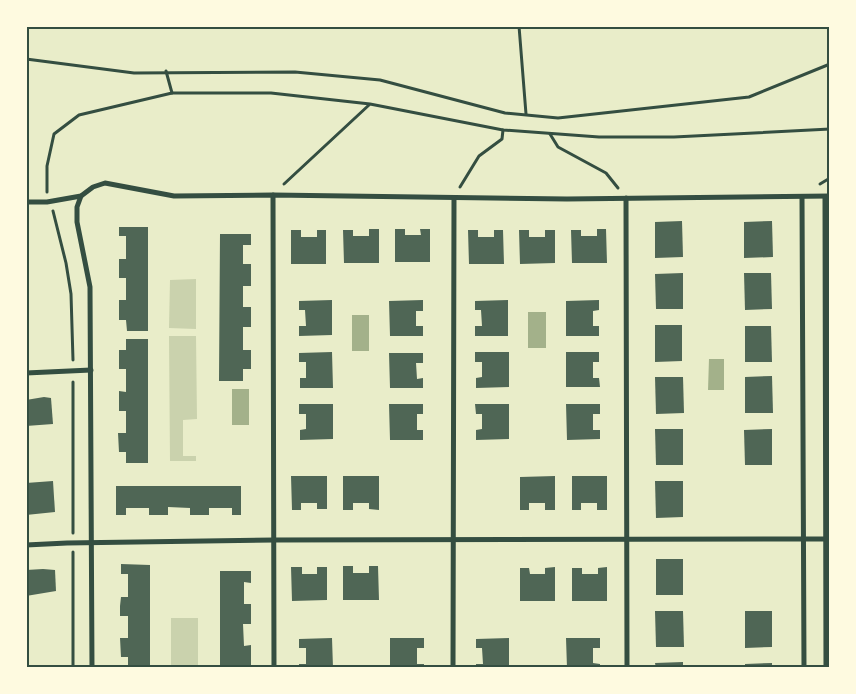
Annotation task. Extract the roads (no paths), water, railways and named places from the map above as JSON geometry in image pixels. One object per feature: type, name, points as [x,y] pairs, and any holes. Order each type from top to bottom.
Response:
[{"type":"street","points":[[92,668],[90,287],[77,222],[77,207],[82,196],[93,187],[105,183],[174,196],[626,198],[828,196],[826,668]]},
{"type":"street","points":[[273,195],[274,668]]},
{"type":"street","points":[[26,202],[50,201],[82,196]]},
{"type":"street","points":[[802,197],[804,668]]},
{"type":"street","points":[[453,668],[454,198]]},
{"type":"street","points":[[626,198],[627,668]]},
{"type":"street","points":[[26,373],[91,370]]},
{"type":"street","points":[[26,546],[73,542],[274,540],[827,539]]}]
